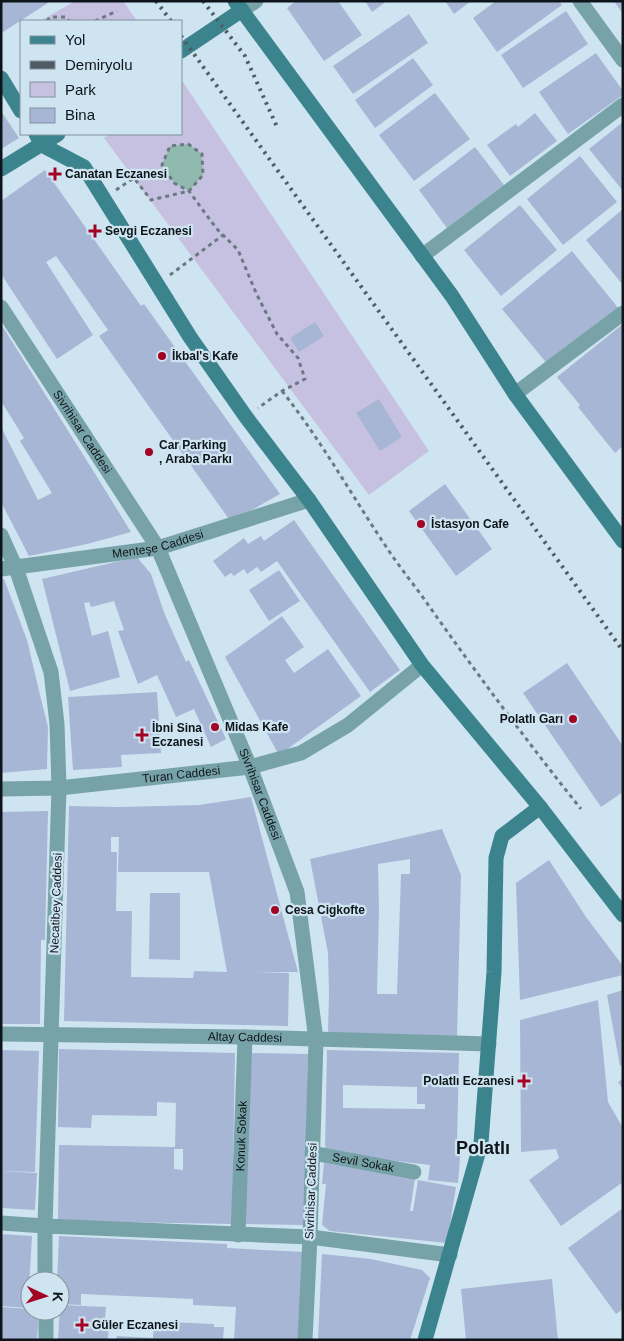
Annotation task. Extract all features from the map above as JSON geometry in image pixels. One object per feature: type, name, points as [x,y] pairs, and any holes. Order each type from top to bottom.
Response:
[{"type":"street","points":[[182,50],[239,4],[256,1]]},
{"type":"street","points":[[580,1],[623,60]]},
{"type":"street","points":[[239,4],[452,296],[515,394],[623,541]]},
{"type":"street","points":[[1,78],[20,109]]},
{"type":"street","points":[[422,256],[623,105]]},
{"type":"street","points":[[1,170],[39,139],[54,135]]},
{"type":"street","points":[[39,139],[84,167],[190,338],[246,417],[309,500],[422,665],[540,807],[623,915]]},
{"type":"street","name":"Sivrihisar Caddesi","points":[[1,307],[158,548],[250,767],[297,892],[316,1040],[305,1340]]},
{"type":"street","points":[[515,394],[623,313]]},
{"type":"street","name":"Menteşe Caddesi","points":[[9,569],[158,548],[309,500]]},
{"type":"street","name":"Necatibey Caddesi","points":[[1,534],[9,569],[51,672],[57,724],[59,788],[45,1271]]},
{"type":"street","name":"Turan Caddesi","points":[[1,789],[59,788],[250,767],[301,753],[348,725],[422,665]]},
{"type":"street","points":[[425,1340],[481,1143],[494,972],[496,858],[502,836],[540,807]]},
{"type":"street","name":"Altay Caddesi","points":[[1,1034],[245,1037],[489,1044]]},
{"type":"street","name":"Konuk Sokak","points":[[238,1235],[245,1037]]},
{"type":"street","name":"Sevil Sokak","points":[[312,1154],[414,1172]]},
{"type":"street","points":[[1,1223],[310,1237],[450,1255]]},
{"type":"street","points":[[46,1321],[46,1340]]},
{"type":"path","points":[[97,20],[117,11]]},
{"type":"path","points":[[48,20],[50,17],[66,17],[68,20]]},
{"type":"path","points":[[104,199],[134,178],[151,200],[189,191],[203,176],[202,154],[188,144],[170,146],[162,165],[174,183],[189,191],[216,228],[238,250],[257,295],[277,334],[298,358],[305,379],[282,391],[246,417]]},
{"type":"path","points":[[157,284],[223,235]]},
{"type":"path","points":[[282,391],[322,445],[346,487],[388,550],[530,745],[582,809]]},
{"type":"green space","points":[[75,1],[123,1],[136,20],[42,20]]},
{"type":"green space","points":[[182,82],[429,451],[369,495],[104,138],[108,135],[182,135]]},
{"type":"shaded area","points":[[188,144],[202,154],[203,175],[189,191],[174,183],[162,165],[170,146]]},
{"type":"building","points":[[1,1],[51,1],[3,32],[1,30]]},
{"type":"building","points":[[296,1],[338,1],[362,35],[324,61],[287,8]]},
{"type":"building","points":[[365,1],[387,1],[372,12]]},
{"type":"building","points":[[445,1],[471,1],[454,14]]},
{"type":"building","points":[[496,1],[559,1],[562,5],[497,52],[473,18]]},
{"type":"building","points":[[614,1],[623,1],[623,14]]},
{"type":"building","points":[[566,11],[588,44],[523,88],[501,55]]},
{"type":"building","points":[[409,14],[428,43],[353,94],[333,66]]},
{"type":"building","points":[[596,53],[623,91],[623,95],[568,134],[539,92]]},
{"type":"building","points":[[413,58],[433,85],[375,128],[355,100]]},
{"type":"building","points":[[435,93],[470,139],[414,181],[379,135]]},
{"type":"building","points":[[1,111],[19,138],[1,149]]},
{"type":"building","points":[[535,113],[557,141],[510,176],[487,145],[516,124],[518,127]]},
{"type":"building","points":[[623,122],[623,191],[589,149]]},
{"type":"building","points":[[475,147],[504,185],[447,228],[419,190]]},
{"type":"building","points":[[580,156],[617,202],[563,245],[527,199]]},
{"type":"building","points":[[45,170],[141,306],[144,304],[280,494],[231,522],[99,336],[108,330],[56,256],[46,262],[93,335],[57,359],[1,274],[1,201]]},
{"type":"building","points":[[520,205],[557,250],[501,296],[464,250]]},
{"type":"building","points":[[623,209],[623,285],[586,240]]},
{"type":"building","points":[[572,251],[619,309],[549,366],[502,309]]},
{"type":"building","points":[[315,322],[324,336],[299,352],[290,338]]},
{"type":"building","points":[[1,324],[131,532],[87,544],[29,556],[1,502],[1,427],[38,500],[52,493],[20,441],[24,438],[1,401]]},
{"type":"building","points":[[623,324],[623,446],[615,453],[578,407],[580,405],[557,377]]},
{"type":"building","points":[[379,399],[402,437],[380,451],[356,413]]},
{"type":"building","points":[[445,484],[492,549],[456,576],[409,511]]},
{"type":"building","points":[[294,520],[400,670],[370,692],[277,561],[261,572],[257,567],[247,574],[244,569],[234,576],[231,573],[225,577],[213,561],[244,538],[248,544],[261,536],[264,541]]},
{"type":"building","points":[[137,557],[151,574],[165,615],[186,662],[189,660],[226,739],[211,747],[194,709],[176,717],[157,675],[138,684],[118,631],[124,630],[114,601],[91,607],[89,602],[84,603],[92,636],[108,631],[120,677],[70,691],[42,579]]},
{"type":"building","points":[[279,570],[300,601],[269,621],[249,590]]},
{"type":"building","points":[[1,579],[4,579],[27,640],[48,727],[47,769],[1,773]]},
{"type":"building","points":[[282,616],[304,647],[285,660],[294,673],[328,649],[361,696],[279,755],[225,657]]},
{"type":"building","name":"Polatlı Garı","points":[[567,663],[623,746],[623,792],[601,807],[523,693]]},
{"type":"building","points":[[157,692],[161,753],[121,755],[122,767],[73,770],[68,697]]},
{"type":"building","points":[[251,797],[298,972],[255,972],[289,973],[288,1026],[64,1021],[69,806],[199,805]],"holes":[[[111,837],[119,837],[118,872],[209,872],[227,972],[194,971],[193,978],[131,977],[132,911],[116,911],[117,852],[111,852]]]},
{"type":"building","points":[[48,811],[45,940],[41,940],[40,1024],[1,1024],[1,812]]},
{"type":"building","points":[[442,829],[461,875],[457,1036],[328,1033],[328,953],[310,859]],"holes":[[[410,859],[410,874],[401,874],[397,994],[377,994],[378,864]]]},
{"type":"building","points":[[549,860],[586,917],[623,966],[623,975],[520,1000],[516,883]]},
{"type":"building","points":[[150,893],[180,893],[180,960],[149,959]]},
{"type":"building","points":[[623,990],[623,1064],[620,1066],[607,995]]},
{"type":"building","points":[[598,1000],[608,1102],[623,1128],[623,1182],[561,1226],[529,1180],[559,1158],[556,1149],[521,1152],[520,1020]]},
{"type":"building","points":[[59,1049],[235,1053],[232,1224],[58,1221],[59,1145],[175,1147],[176,1103],[157,1102],[157,1116],[92,1115],[91,1128],[58,1127]],"holes":[[[174,1149],[183,1149],[183,1170],[174,1169]]]},
{"type":"building","points":[[1,1050],[39,1051],[35,1172],[1,1171]]},
{"type":"building","points":[[327,1050],[459,1053],[457,1145],[461,1145],[458,1183],[428,1180],[430,1165],[325,1153]],"holes":[[[343,1085],[417,1087],[417,1104],[425,1104],[425,1109],[343,1108]]]},
{"type":"building","points":[[248,1053],[308,1054],[304,1225],[244,1224]]},
{"type":"building","points":[[623,1079],[623,1089],[618,1082]]},
{"type":"building","points":[[324,1163],[415,1178],[410,1211],[413,1211],[418,1180],[456,1187],[447,1243],[330,1231],[322,1225],[326,1184],[322,1184]]},
{"type":"building","points":[[1,1171],[37,1173],[35,1210],[1,1208]]},
{"type":"building","points":[[623,1208],[623,1309],[616,1314],[568,1248]]},
{"type":"building","points":[[1,1234],[32,1236],[30,1271],[20,1271],[20,1307],[1,1306]]},
{"type":"building","points":[[59,1236],[227,1244],[227,1248],[305,1252],[301,1340],[234,1340],[236,1307],[193,1305],[193,1299],[81,1294],[81,1305],[70,1304],[70,1271],[57,1271]]},
{"type":"building","points":[[322,1254],[371,1259],[422,1270],[430,1278],[410,1340],[318,1340]]},
{"type":"building","points":[[552,1279],[558,1340],[466,1340],[461,1289]]},
{"type":"building","points":[[70,1305],[106,1307],[105,1318],[109,1319],[108,1340],[58,1340],[59,1321],[70,1321]]},
{"type":"building","points":[[1,1307],[20,1308],[20,1321],[38,1321],[37,1340],[1,1340]]},
{"type":"building","points":[[168,1322],[214,1324],[214,1327],[224,1327],[223,1340],[116,1340],[117,1336],[153,1338],[154,1325],[168,1326]]},
{"type":"railway","points":[[156,1],[170,20]]},
{"type":"railway","points":[[203,1],[245,56],[278,129]]},
{"type":"railway","points":[[182,37],[623,651]]},
{"type":"place","name":"Canatan Eczanesi","points":[[55,174]]},
{"type":"place","name":"Sevgi Eczanesi","points":[[95,231]]},
{"type":"place","name":"İkbal's Kafe","points":[[162,356]]},
{"type":"place","name":"Car Parking , Araba Parkı","points":[[149,452]]},
{"type":"place","name":"İstasyon Cafe","points":[[421,524]]},
{"type":"place","name":"Polatlı Garı","points":[[573,719]]},
{"type":"place","name":"Midas Kafe","points":[[215,727]]},
{"type":"place","name":"İbni Sina Eczanesi","points":[[142,735]]},
{"type":"place","name":"Cesa Cigkofte","points":[[275,910]]},
{"type":"place","name":"Polatlı Eczanesi","points":[[524,1081]]},
{"type":"place","name":"Güler Eczanesi","points":[[82,1325]]},
{"type":"district","name":"Polatlı","points":[[483,1148]]}]
